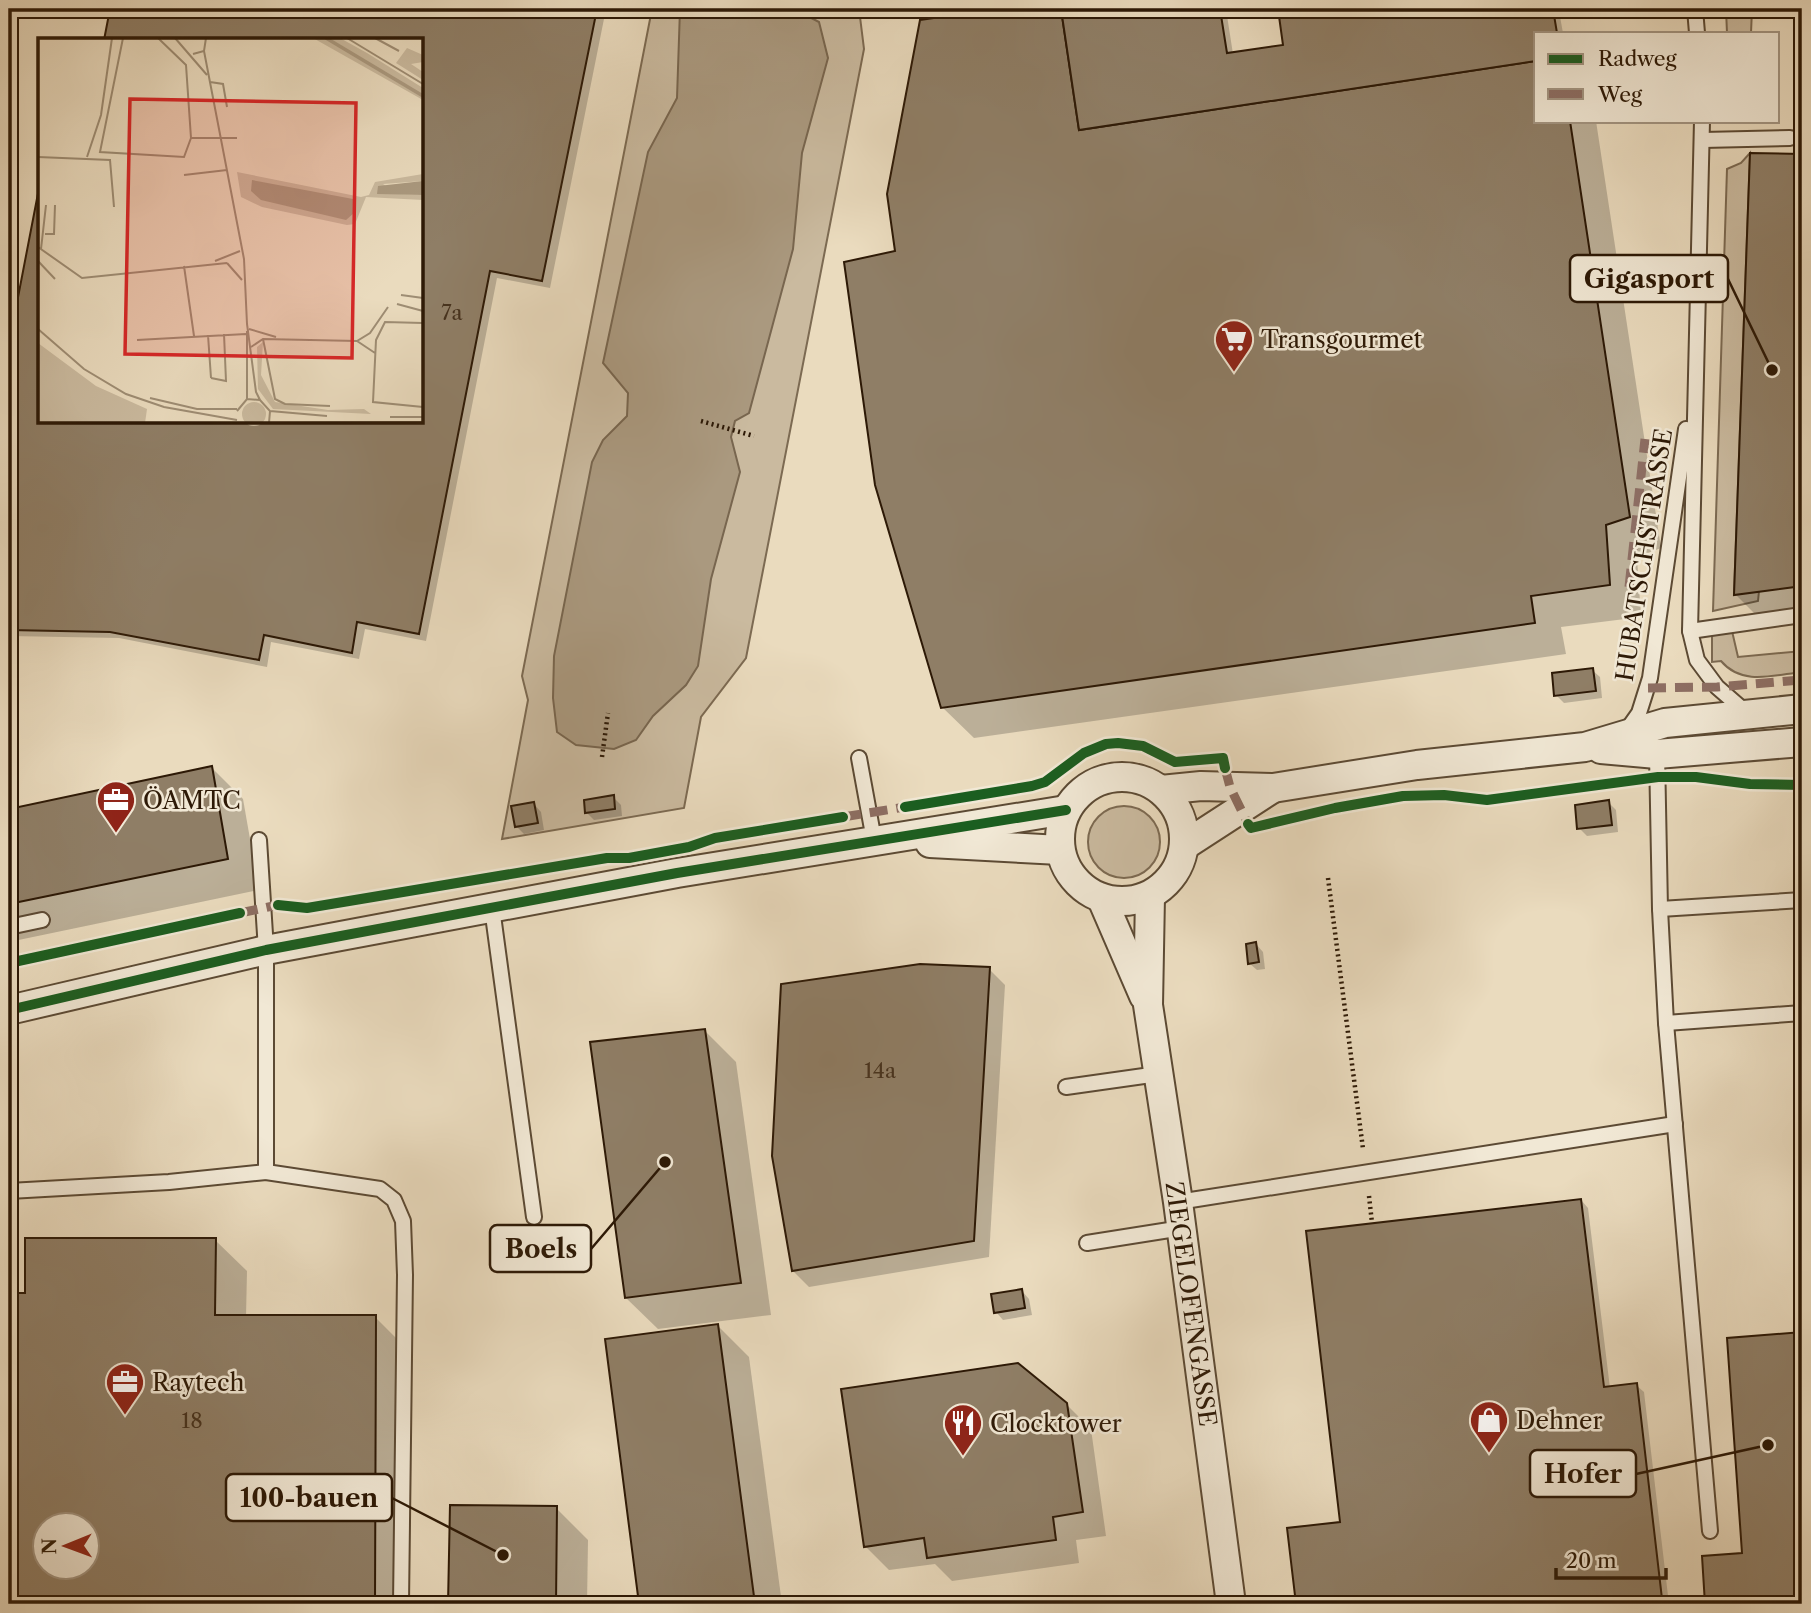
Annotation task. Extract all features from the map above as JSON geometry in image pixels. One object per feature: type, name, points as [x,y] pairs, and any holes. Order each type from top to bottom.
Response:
[{"type":"street","points":[[1161,790],[1201,786],[1273,788],[1417,765],[1585,747],[1665,723],[1802,709]]},
{"type":"street","points":[[1585,747],[1657,754],[1802,742]]},
{"type":"street","points":[[1121,776],[1142,780],[1161,790],[1175,806],[1183,825],[1185,845],[1180,866],[1167,883],[1150,896],[1126,902],[1102,899],[1082,888],[1068,871],[1060,850],[1060,829],[1066,810],[1080,793],[1099,781],[1121,776]]},
{"type":"street","points":[[1185,845],[1273,788]]},
{"type":"street","points":[[9,1010],[266,950],[677,873],[1066,810]]},
{"type":"street","points":[[874,840],[1060,850]]},
{"type":"street","name":"ZIEGELOFENGASSE","points":[[1150,896],[1148,1005],[1180,1215],[1231,1604]]},
{"type":"street","name":"ZIEGELOFENGASSE","points":[[1102,899],[1148,1005]]},
{"type":"lane","points":[[1695,9],[1697,32]]},
{"type":"lane","name":"HUBATSCHSTRASSE","points":[[1702,122],[1690,631],[1697,660],[1717,687],[1749,715]]},
{"type":"lane","points":[[1703,140],[1790,138]]},
{"type":"lane","name":"HUBATSCHSTRASSE","points":[[1620,737],[1639,713],[1650,678],[1695,372]]},
{"type":"lane","points":[[1690,631],[1802,615]]},
{"type":"lane","points":[[1657,754],[1660,909],[1666,1023],[1710,1531]]},
{"type":"lane","points":[[859,758],[874,840]]},
{"type":"lane","points":[[260,840],[266,950],[266,1172]]},
{"type":"lane","points":[[1660,909],[1802,900]]},
{"type":"lane","points":[[492,908],[534,1217]]},
{"type":"lane","points":[[9,926],[42,920]]},
{"type":"lane","points":[[1666,1023],[1802,1013]]},
{"type":"lane","points":[[1066,1087],[1158,1074]]},
{"type":"lane","points":[[1087,1243],[1180,1215],[1366,1172],[1675,1124]]},
{"type":"lane","points":[[9,1191],[169,1182],[266,1172],[380,1189],[394,1200],[403,1221],[405,1275],[401,1604]]},
{"type":"path","points":[[701,421],[754,436]]},
{"type":"path","points":[[602,757],[608,713]]},
{"type":"path","points":[[1328,878],[1372,1223]]},
{"type":"shaded area","points":[[652,9],[859,9],[864,49],[746,658],[701,717],[684,808],[502,839],[528,700],[522,676]]},
{"type":"shaded area","points":[[680,9],[794,9],[819,22],[828,58],[802,153],[793,249],[749,413],[735,421],[731,437],[740,472],[711,579],[698,666],[686,685],[653,716],[636,740],[614,749],[576,745],[557,732],[553,698],[554,656],[592,462],[603,440],[627,416],[628,393],[603,363],[648,152],[677,98]]},
{"type":"shaded area","points":[[1726,9],[1752,9],[1751,32],[1727,32]]},
{"type":"shaded area","points":[[1750,153],[1734,594],[1759,591],[1758,601],[1713,611],[1727,169],[1741,163]]},
{"type":"shaded area","points":[[1732,631],[1738,657],[1802,651],[1802,672],[1748,676],[1729,669],[1721,661],[1712,662],[1712,635]]},
{"type":"shaded area","points":[[1117,806],[1131,806],[1150,816],[1160,835],[1160,849],[1150,868],[1131,878],[1117,878],[1098,868],[1088,849],[1088,835],[1098,816]]},
{"type":"building","points":[[110,9],[597,9],[542,281],[490,271],[419,634],[357,622],[352,653],[264,635],[259,660],[110,632],[9,630],[9,344],[38,193],[38,424],[424,424],[424,38],[104,38]]},
{"type":"building","name":"Transgourmet","points":[[996,9],[1061,9],[1079,130],[1534,61],[1534,122],[1570,122],[1630,517],[1606,525],[1610,585],[1531,596],[1535,623],[941,708],[875,485],[844,262],[895,251],[887,194],[920,20]]},
{"type":"building","points":[[1061,9],[1220,9],[1227,53],[1283,45],[1278,9],[1553,9],[1557,32],[1534,32],[1534,61],[1079,130]]},
{"type":"building","points":[[1750,153],[1802,154],[1802,586],[1734,595]]},
{"type":"building","points":[[1593,668],[1596,691],[1554,696],[1552,673]]},
{"type":"building","name":"ÖAMTC","points":[[212,766],[228,859],[9,904],[9,809]]},
{"type":"building","points":[[614,795],[615,809],[585,813],[584,800]]},
{"type":"building","points":[[1609,800],[1612,825],[1577,829],[1575,805]]},
{"type":"building","points":[[534,802],[538,823],[515,827],[511,806]]},
{"type":"building","points":[[1256,942],[1259,962],[1248,964],[1246,944]]},
{"type":"building","points":[[920,964],[990,967],[974,1241],[792,1271],[772,1156],[781,984]]},
{"type":"building","points":[[705,1029],[741,1283],[625,1298],[590,1042]]},
{"type":"building","name":"Dehner","points":[[1581,1199],[1604,1387],[1637,1383],[1662,1599],[1625,1604],[1296,1604],[1287,1528],[1340,1522],[1306,1231]]},
{"type":"building","points":[[25,1238],[216,1238],[215,1315],[376,1315],[375,1604],[9,1604],[9,1293],[25,1293]]},
{"type":"building","points":[[1022,1289],[1025,1308],[994,1313],[991,1294]]},
{"type":"building","points":[[718,1324],[755,1604],[639,1604],[605,1339]]},
{"type":"building","points":[[1802,1332],[1802,1604],[1705,1604],[1702,1556],[1742,1553],[1727,1338]]},
{"type":"building","name":"Clocktower","points":[[1018,1363],[1067,1403],[1083,1512],[1053,1517],[1056,1540],[927,1558],[924,1538],[864,1547],[841,1389]]},
{"type":"building","points":[[450,1505],[557,1506],[556,1604],[448,1604]]},
{"type":"marked path","points":[[1629,587],[1645,439]]},
{"type":"marked path","points":[[1648,688],[1717,687],[1802,680]]},
{"type":"marked path","points":[[1225,768],[1230,787],[1248,824]]},
{"type":"marked path","points":[[843,817],[905,807]]},
{"type":"marked path","points":[[240,913],[278,905]]},
{"type":"cycle path","points":[[905,807],[1045,782],[1084,753],[1106,744],[1143,746],[1175,762],[1223,758],[1225,768]]},
{"type":"cycle path","points":[[1248,824],[1251,828],[1335,808],[1403,796],[1444,795],[1487,800],[1658,777],[1696,777],[1750,784],[1802,785]]},
{"type":"cycle path","points":[[9,1010],[266,950],[677,873],[1066,810]]},
{"type":"cycle path","points":[[278,905],[307,908],[607,858],[629,858],[689,847],[715,838],[843,817]]},
{"type":"cycle path","points":[[9,963],[240,913]]},
{"type":"place","name":"Gigasport","points":[[1772,370]]},
{"type":"place","name":"Transgourmet","points":[[1234,373]]},
{"type":"place","name":"ÖAMTC","points":[[116,834]]},
{"type":"place","name":"Boels","points":[[665,1162]]},
{"type":"place","name":"Raytech","points":[[125,1416]]},
{"type":"place","name":"Hofer","points":[[1768,1445]]},
{"type":"place","name":"Dehner","points":[[1489,1454]]},
{"type":"place","name":"Clocktower","points":[[963,1457]]},
{"type":"place","name":"100-bauen","points":[[503,1555]]}]
